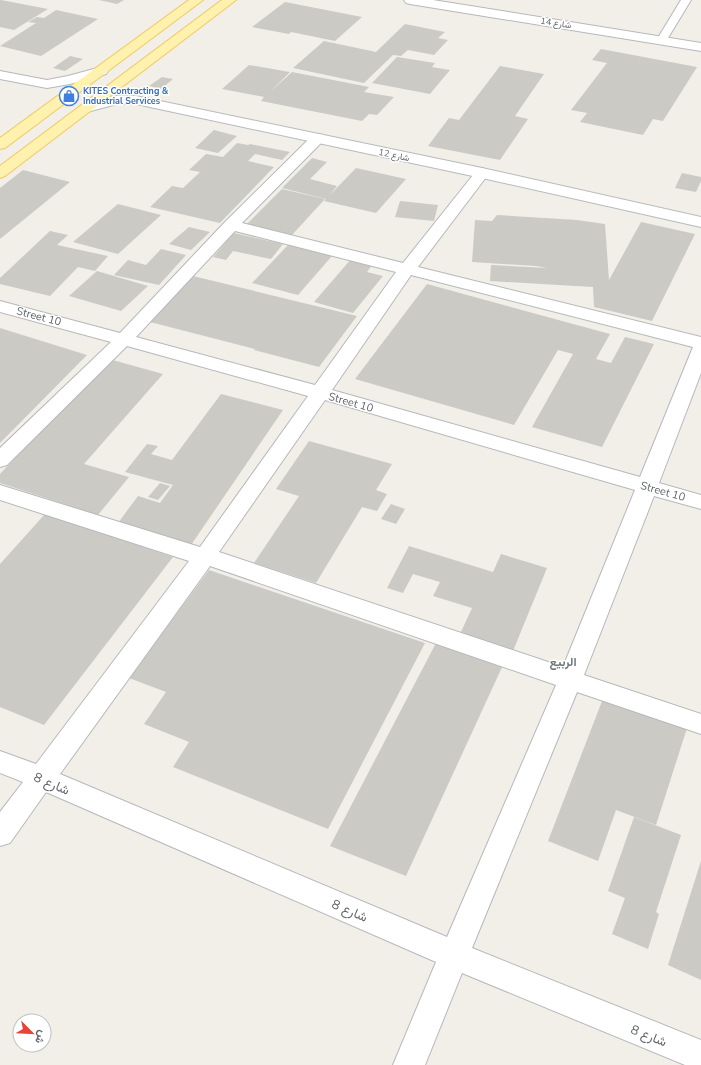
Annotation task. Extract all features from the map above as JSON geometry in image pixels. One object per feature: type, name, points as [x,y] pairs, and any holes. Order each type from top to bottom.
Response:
[{"type":"main road","points":[[0,145],[197,0]]},
{"type":"main road","points":[[173,43],[202,11],[216,0]]},
{"type":"main road","points":[[0,173],[230,0]]},
{"type":"street","name":"شارع 14","points":[[410,0],[701,47]]},
{"type":"street","points":[[0,75],[46,84],[70,80],[101,71]]},
{"type":"street","name":"شارع 12","points":[[87,108],[102,102],[114,100],[136,100],[318,138],[701,222]]},
{"type":"street","points":[[0,460],[124,339],[231,225],[318,138]]},
{"type":"street","points":[[0,834],[205,556],[407,270],[482,174]]},
{"type":"street","points":[[231,225],[701,343]]},
{"type":"street","name":"Street 10","points":[[0,306],[321,393],[701,502]]},
{"type":"street","points":[[409,1065],[570,680],[701,348]]},
{"type":"street","points":[[0,492],[186,552],[205,556],[701,724]]},
{"type":"street","name":"شارع 8","points":[[0,762],[42,778],[454,955],[701,1056]]},
{"type":"lane","points":[[661,41],[686,0]]},
{"type":"building","points":[[0,0],[48,9],[14,30],[0,27]]},
{"type":"building","points":[[99,0],[124,0],[117,4]]},
{"type":"building","points":[[285,2],[362,17],[335,41],[291,32],[289,34],[252,27]]},
{"type":"building","points":[[56,10],[98,19],[41,56],[0,46],[36,23],[28,22],[37,17],[44,18]]},
{"type":"building","points":[[405,24],[445,32],[438,38],[448,40],[434,55],[408,50],[401,56],[393,55],[364,83],[293,68],[324,41],[376,52]]},
{"type":"building","points":[[601,49],[697,67],[663,121],[653,119],[643,135],[580,122],[587,113],[571,110],[607,63],[592,60]]},
{"type":"building","points":[[70,56],[83,59],[65,71],[53,68]]},
{"type":"building","points":[[397,57],[435,63],[432,67],[450,70],[430,94],[372,83]]},
{"type":"building","points":[[249,65],[290,72],[270,92],[292,72],[369,87],[364,92],[394,97],[377,115],[369,114],[362,121],[261,101],[264,97],[222,89]]},
{"type":"building","points":[[500,66],[544,74],[515,116],[528,119],[500,160],[428,146],[449,118],[459,120]]},
{"type":"building","points":[[162,77],[173,79],[161,89],[149,86]]},
{"type":"building","points":[[214,130],[237,136],[218,153],[195,148]]},
{"type":"building","points":[[237,143],[290,152],[282,160],[255,154],[248,161],[274,167],[220,223],[150,207],[172,186],[183,188],[200,172],[189,170],[206,154],[223,157]]},
{"type":"building","points":[[312,158],[327,162],[310,179],[337,186],[329,196],[356,168],[406,179],[376,213],[324,201],[326,199],[282,188]]},
{"type":"building","points":[[23,170],[70,182],[0,239],[0,188]]},
{"type":"building","points":[[682,173],[701,177],[701,181],[696,192],[675,188]]},
{"type":"building","points":[[282,189],[325,199],[292,235],[247,224]]},
{"type":"building","points":[[400,201],[438,205],[434,221],[395,217]]},
{"type":"building","points":[[118,204],[161,215],[118,254],[73,242]]},
{"type":"building","points":[[497,215],[577,220],[605,224],[609,280],[641,222],[695,234],[652,321],[594,307],[593,287],[490,281],[491,265],[547,268],[472,262],[475,220],[492,221]]},
{"type":"building","points":[[189,227],[210,232],[191,250],[169,244]]},
{"type":"building","points":[[50,231],[68,235],[57,245],[108,256],[95,271],[78,267],[50,296],[0,284],[0,278]]},
{"type":"building","points":[[234,233],[283,244],[271,259],[233,251],[226,260],[213,257]]},
{"type":"building","points":[[288,245],[332,256],[298,295],[252,283]]},
{"type":"building","points":[[161,249],[186,255],[159,285],[114,275],[128,260],[146,265]]},
{"type":"building","points":[[352,258],[373,264],[367,272],[383,276],[353,313],[314,302]]},
{"type":"building","points":[[97,271],[148,286],[121,311],[69,296]]},
{"type":"building","points":[[193,276],[357,316],[319,367],[150,322]]},
{"type":"building","points":[[427,284],[610,334],[596,359],[611,363],[625,337],[654,344],[602,447],[532,427],[573,354],[558,350],[514,425],[355,379]]},
{"type":"building","points":[[0,328],[87,355],[0,443]]},
{"type":"building","points":[[109,359],[163,374],[84,464],[129,477],[98,515],[0,483],[0,474]]},
{"type":"building","points":[[221,394],[283,410],[189,548],[115,527],[138,496],[160,503],[173,485],[125,472],[147,444],[158,446],[151,454],[172,460]]},
{"type":"building","points":[[309,441],[392,464],[376,490],[387,494],[377,511],[362,507],[316,583],[254,563],[299,496],[276,489]]},
{"type":"building","points":[[160,483],[170,486],[158,500],[148,497]]},
{"type":"building","points":[[391,504],[405,509],[396,524],[381,519]]},
{"type":"building","points":[[45,514],[173,557],[44,725],[0,707],[0,564]]},
{"type":"building","points":[[409,546],[493,572],[501,554],[547,568],[513,651],[460,634],[472,608],[433,596],[440,582],[413,574],[403,593],[387,588]]},
{"type":"building","points":[[209,570],[425,643],[328,829],[173,767],[189,742],[144,724],[166,692],[129,678]]},
{"type":"building","points":[[436,643],[503,665],[406,876],[330,846]]},
{"type":"building","points":[[604,696],[688,725],[656,825],[616,810],[598,861],[548,841]]},
{"type":"building","points":[[634,817],[681,835],[656,912],[659,914],[648,949],[612,934],[625,898],[608,891]]},
{"type":"building","points":[[701,861],[701,980],[668,965]]},
{"type":"place","name":"KITES Contracting & Industrial Services","points":[[69,96]]},
{"type":"district","name":"الربيع","points":[[563,662]]}]
